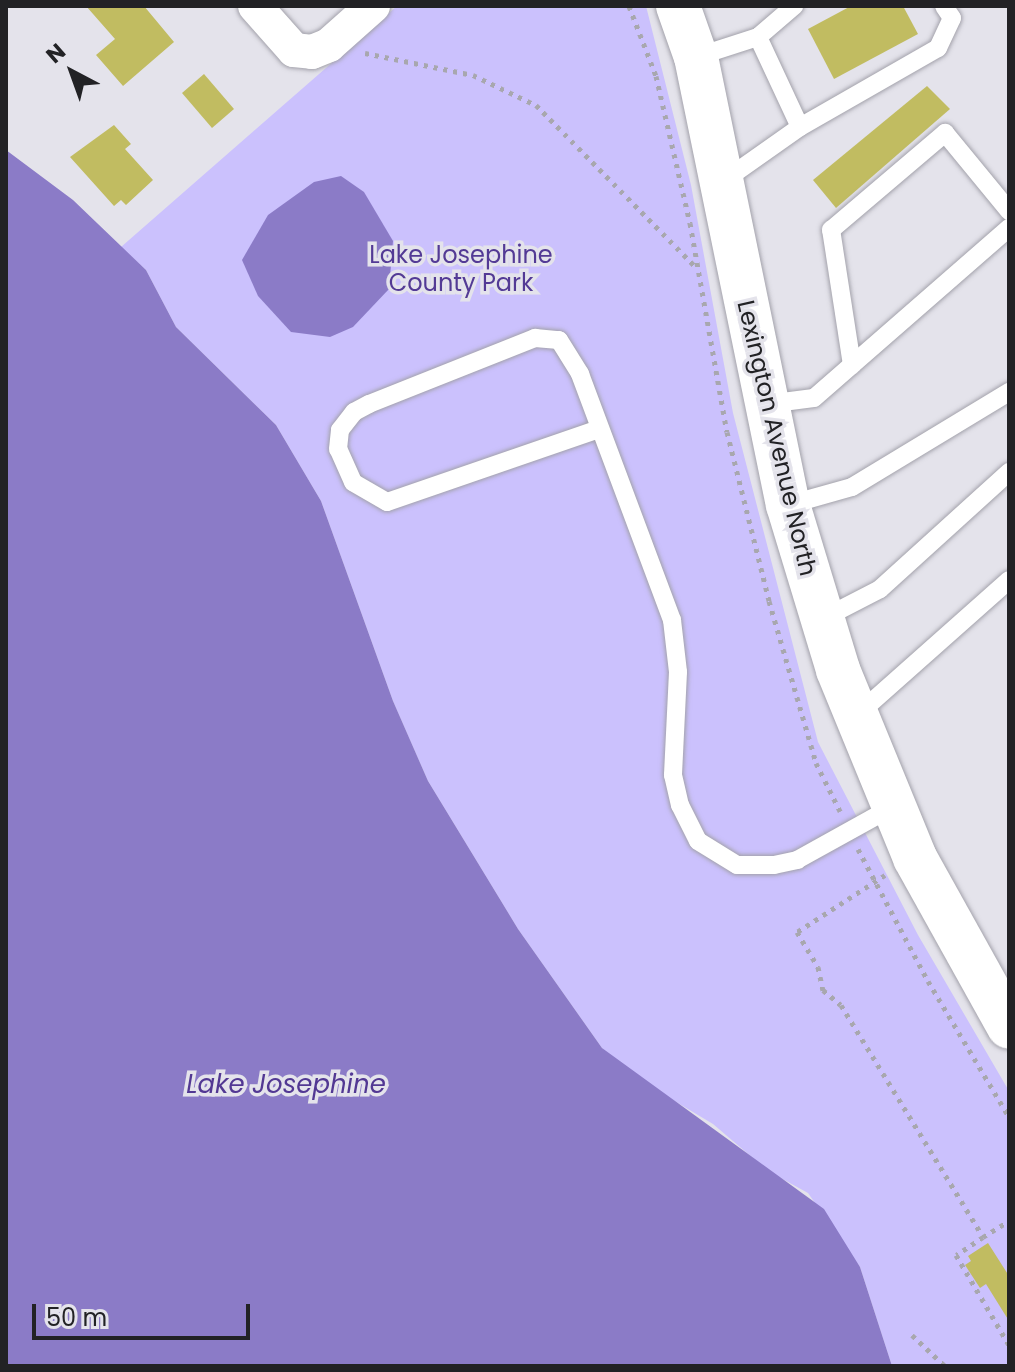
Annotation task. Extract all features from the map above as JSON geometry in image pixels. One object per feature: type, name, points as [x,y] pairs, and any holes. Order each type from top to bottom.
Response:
[{"type":"main road","name":"Lexington Avenue North","points":[[678,6],[696,57],[788,505],[822,619],[855,717],[891,808],[1009,1027]]},
{"type":"street","points":[[255,6],[294,50],[312,52],[329,45],[373,6]]},
{"type":"lane","points":[[696,57],[758,37],[794,6]]},
{"type":"lane","points":[[722,182],[800,127],[938,48],[952,18],[944,6]]},
{"type":"lane","points":[[758,37],[800,127]]},
{"type":"lane","points":[[852,365],[831,230],[945,133],[1009,211]]},
{"type":"lane","points":[[765,404],[814,398],[1009,228]]},
{"type":"lane","points":[[599,429],[387,502],[353,482],[338,449],[340,430],[354,412],[535,338],[559,340],[569,351],[599,429],[672,620],[678,672],[673,775],[680,805],[698,841],[737,865],[774,865],[797,860],[891,808]]},
{"type":"lane","points":[[788,505],[852,487],[1009,392]]},
{"type":"lane","points":[[822,619],[880,589],[1009,472]]},
{"type":"lane","points":[[855,717],[1009,580]]},
{"type":"path","points":[[329,45],[473,75],[536,105],[694,265]]},
{"type":"path","points":[[886,874],[797,932],[818,967],[823,990],[841,1005],[983,1237]]},
{"type":"path","points":[[1008,1341],[956,1255],[1009,1221]]},
{"type":"path","points":[[912,1335],[945,1366]]},
{"type":"green space","name":"Lake Josephine County Park","points":[[397,6],[646,6],[691,185],[733,413],[818,742],[918,935],[1009,1091],[1009,1366],[892,1366],[860,1267],[808,1193],[768,1171],[713,1124],[636,1078],[602,1048],[518,929],[428,781],[393,701],[321,501],[276,425],[176,327],[146,270],[121,247]]},
{"type":"water","name":"Lake Josephine","points":[[6,150],[73,200],[146,270],[176,327],[276,425],[321,501],[393,701],[428,781],[518,929],[602,1048],[824,1209],[860,1267],[892,1366],[6,1366]]},
{"type":"water","points":[[341,176],[364,192],[393,241],[389,289],[353,327],[330,337],[291,332],[258,296],[242,260],[268,215],[314,182]]},
{"type":"building","points":[[86,6],[144,6],[174,42],[123,86],[96,55],[115,39]]},
{"type":"building","points":[[851,6],[903,6],[918,34],[834,79],[808,29]]},
{"type":"building","points":[[204,74],[234,109],[212,128],[182,93]]},
{"type":"building","points":[[927,86],[950,109],[836,208],[813,180]]},
{"type":"building","points":[[114,125],[131,144],[125,149],[153,180],[126,205],[121,200],[114,206],[70,157]]},
{"type":"building","points":[[988,1243],[1009,1276],[1009,1321],[986,1284],[980,1288],[965,1265],[971,1261],[968,1256]]}]
